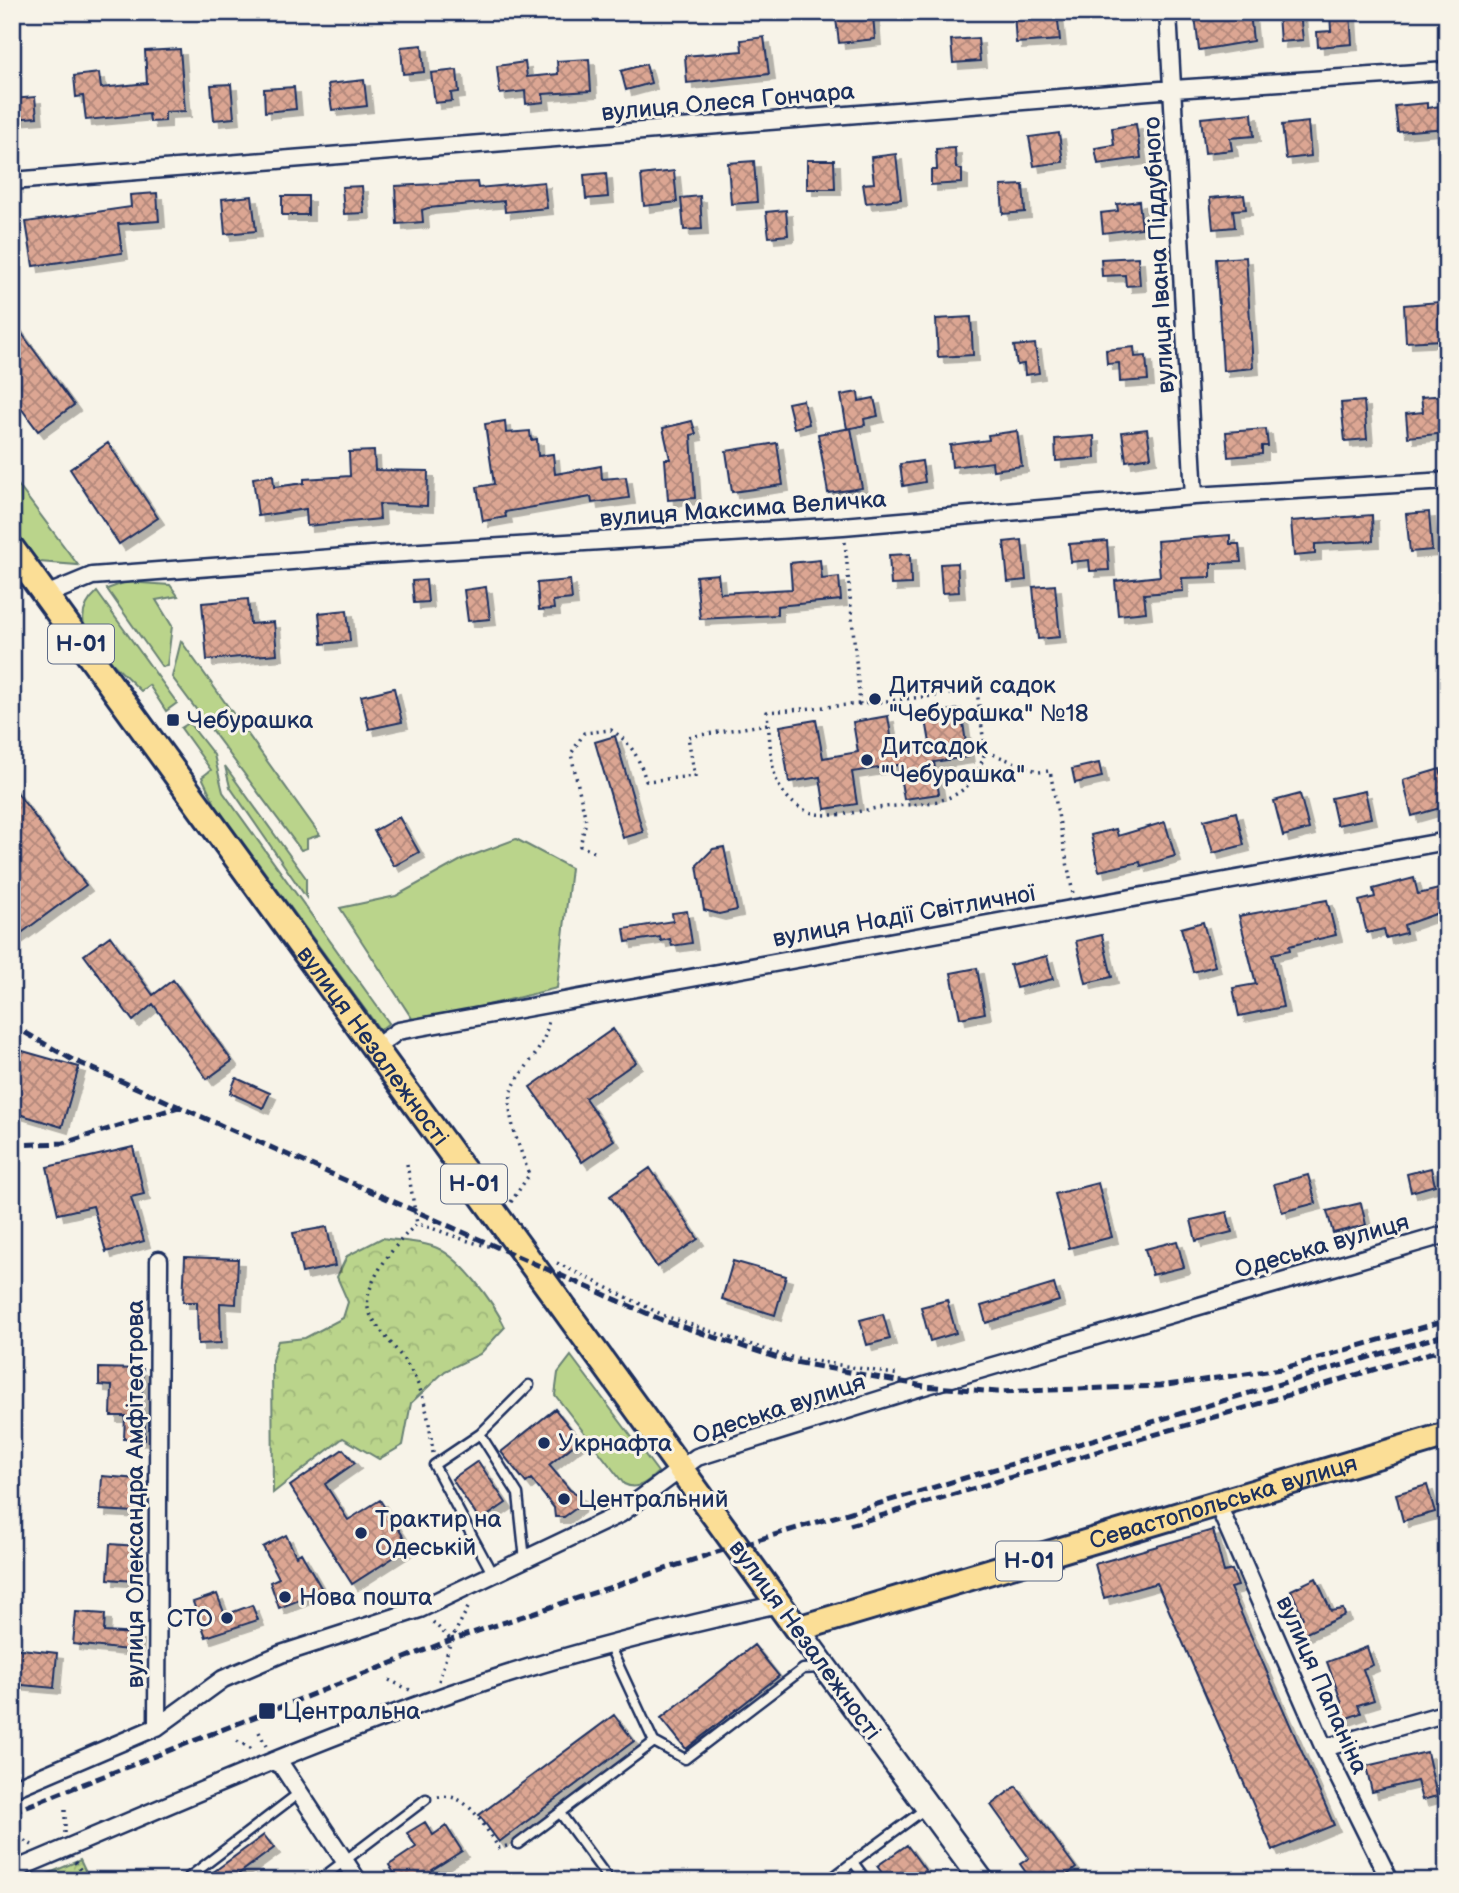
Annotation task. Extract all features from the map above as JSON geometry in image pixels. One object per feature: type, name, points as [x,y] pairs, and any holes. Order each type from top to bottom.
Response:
[{"type":"main road","name":"вулиця Незалежності","points":[[12,549],[679,1470],[982,1881]]},
{"type":"main road","name":"Севастопольська вулиця","points":[[797,1629],[1447,1435]]},
{"type":"street","name":"вулиця Івана Піддубного","points":[[1168,12],[1194,496]]},
{"type":"street","name":"вулиця Олеся Гончара","points":[[12,181],[1174,89],[1447,71]]},
{"type":"street","name":"вулиця Максима Величка","points":[[46,595],[92,576],[372,555],[843,526],[1194,496],[1447,481]]},
{"type":"street","name":"вулиця Надії Світличної","points":[[375,1048],[398,1031],[1447,841]]},
{"type":"street","name":"Одеська вулиця","points":[[12,1788],[158,1727],[223,1679],[281,1654],[419,1609],[488,1578],[620,1514],[697,1457],[924,1386],[1447,1234]]},
{"type":"street","name":"вулиця Олександра Амфітеатрова","points":[[158,1727],[159,1260]]},
{"type":"street","name":"вулиця Папаніна","points":[[1218,1505],[1324,1748],[1390,1881]]},
{"type":"street","points":[[12,1871],[273,1760],[433,1700],[610,1645],[779,1604]]},
{"type":"street","points":[[1324,1748],[1447,1713]]},
{"type":"street","points":[[273,1760],[282,1766],[358,1881]]},
{"type":"lane","points":[[488,1578],[434,1465],[480,1434],[529,1385]]},
{"type":"lane","points":[[480,1434],[518,1494],[525,1560]]},
{"type":"lane","points":[[610,1645],[654,1742],[685,1759],[803,1669],[826,1668]]},
{"type":"lane","points":[[518,1844],[654,1742]]},
{"type":"lane","points":[[184,1881],[299,1793]]},
{"type":"lane","points":[[318,1881],[426,1799]]},
{"type":"lane","points":[[828,1881],[928,1807]]},
{"type":"lane","points":[[560,1813],[610,1881]]},
{"type":"lane","points":[[853,1862],[867,1881]]},
{"type":"path","points":[[843,526],[860,704]]},
{"type":"path","points":[[977,691],[985,751],[980,770],[964,789],[944,800],[914,806],[879,808],[838,817],[814,814],[783,792],[776,776],[766,712],[860,704],[977,691]]},
{"type":"path","points":[[594,852],[580,846],[586,821],[571,754],[584,733],[611,730],[625,738],[639,756],[646,781],[695,775],[688,737],[768,724]]},
{"type":"path","points":[[985,751],[1039,772],[1050,771],[1075,908]]},
{"type":"path","points":[[510,1204],[529,1175],[510,1120],[512,1095],[516,1082],[545,1040],[552,1004]]},
{"type":"path","points":[[407,1164],[417,1224]]},
{"type":"path","points":[[417,1224],[447,1231],[469,1243],[489,1246]]},
{"type":"path","points":[[417,1224],[402,1237],[370,1287],[369,1311],[415,1378],[426,1406],[434,1465]]},
{"type":"path","points":[[549,1259],[665,1316],[785,1356],[906,1377]]},
{"type":"path","points":[[433,1700],[452,1640],[488,1578]]},
{"type":"path","points":[[419,1609],[452,1640]]},
{"type":"path","points":[[426,1799],[447,1795],[464,1800],[499,1848],[518,1844]]},
{"type":"path","points":[[12,1836],[17,1830]]},
{"type":"path","points":[[65,1849],[89,1881]]},
{"type":"green space","points":[[12,477],[78,565],[39,562],[12,529]]},
{"type":"green space","points":[[126,582],[170,585],[178,596],[156,600],[172,626],[167,666],[162,667],[107,589]]},
{"type":"green space","points":[[97,592],[177,703],[166,711],[149,685],[141,691],[102,653],[84,625],[86,607]]},
{"type":"green space","points":[[181,641],[320,835],[307,839],[307,848],[301,850],[172,677]]},
{"type":"green space","points":[[189,723],[214,755],[223,792],[389,1023],[380,1030],[215,804],[202,777],[211,770],[181,728]]},
{"type":"green space","points":[[225,766],[306,878],[306,897],[230,787]]},
{"type":"green space","points":[[516,839],[571,868],[557,988],[415,1023],[340,908],[396,896],[463,859]]},
{"type":"green space","points":[[382,1238],[426,1244],[442,1251],[475,1280],[505,1327],[480,1354],[445,1371],[411,1403],[403,1445],[379,1459],[343,1438],[273,1493],[272,1360],[278,1341],[305,1338],[343,1318],[348,1302],[337,1277],[347,1256]]},
{"type":"green space","points":[[571,1356],[658,1472],[642,1484],[624,1484],[555,1395],[558,1373]]},
{"type":"green space","points":[[80,1860],[90,1881],[31,1881]]},
{"type":"building","points":[[1014,12],[1057,12],[1060,40],[1016,43]]},
{"type":"building","points":[[1250,12],[1253,41],[1199,50],[1195,16]]},
{"type":"building","points":[[1330,12],[1350,12],[1352,44],[1318,47],[1317,32],[1331,31]]},
{"type":"building","points":[[1300,13],[1303,40],[1280,42],[1278,15]]},
{"type":"building","points":[[873,15],[875,39],[839,43],[836,19]]},
{"type":"building","points":[[764,37],[769,74],[687,83],[685,56],[742,51],[741,40]]},
{"type":"building","points":[[978,38],[980,61],[953,63],[951,40]]},
{"type":"building","points":[[422,45],[424,72],[403,74],[401,47]]},
{"type":"building","points":[[180,49],[185,111],[165,112],[165,121],[150,122],[149,114],[86,120],[83,96],[76,97],[74,76],[99,73],[101,88],[147,83],[145,51]]},
{"type":"building","points":[[589,59],[591,91],[543,94],[544,102],[526,104],[525,91],[500,94],[497,66],[525,62],[527,77],[558,74],[557,61]]},
{"type":"building","points":[[646,64],[651,83],[626,90],[621,71]]},
{"type":"building","points":[[457,70],[459,92],[451,93],[452,101],[435,103],[431,73]]},
{"type":"building","points":[[364,80],[367,106],[332,110],[328,84]]},
{"type":"building","points":[[231,84],[234,118],[214,120],[211,85]]},
{"type":"building","points":[[294,87],[296,109],[265,112],[264,89]]},
{"type":"building","points":[[35,97],[37,117],[12,119],[12,99]]},
{"type":"building","points":[[1427,103],[1427,108],[1447,105],[1447,128],[1398,132],[1395,106]]},
{"type":"building","points":[[1252,113],[1254,136],[1230,138],[1232,150],[1205,153],[1201,118]]},
{"type":"building","points":[[1308,122],[1311,156],[1286,159],[1282,125]]},
{"type":"building","points":[[1136,124],[1141,158],[1098,164],[1095,148],[1114,145],[1112,128]]},
{"type":"building","points":[[1059,133],[1063,162],[1034,166],[1029,137]]},
{"type":"building","points":[[955,148],[956,168],[962,170],[962,183],[931,185],[931,170],[937,170],[936,149]]},
{"type":"building","points":[[896,154],[901,199],[866,203],[863,184],[874,183],[871,157]]},
{"type":"building","points":[[807,160],[834,160],[835,189],[807,189]]},
{"type":"building","points":[[754,161],[757,202],[731,204],[728,163]]},
{"type":"building","points":[[674,171],[677,202],[644,206],[641,175]]},
{"type":"building","points":[[606,173],[608,197],[586,199],[584,175]]},
{"type":"building","points":[[477,182],[478,188],[544,182],[547,208],[505,212],[504,201],[428,208],[422,210],[423,222],[397,224],[395,186]]},
{"type":"building","points":[[1023,185],[1025,212],[1003,214],[1001,186]]},
{"type":"building","points":[[362,186],[364,213],[344,214],[342,187]]},
{"type":"building","points":[[157,193],[159,221],[118,224],[122,253],[33,266],[26,222],[131,207],[130,195]]},
{"type":"building","points":[[1244,195],[1246,209],[1233,210],[1235,227],[1213,229],[1210,198]]},
{"type":"building","points":[[252,196],[256,231],[225,234],[222,199]]},
{"type":"building","points":[[282,196],[308,196],[308,215],[282,215]]},
{"type":"building","points":[[700,196],[702,229],[684,230],[681,198]]},
{"type":"building","points":[[1139,201],[1142,228],[1103,233],[1101,213],[1118,211],[1117,204]]},
{"type":"building","points":[[786,210],[788,235],[769,237],[766,212]]},
{"type":"building","points":[[1138,257],[1140,285],[1126,286],[1125,275],[1102,276],[1101,259]]},
{"type":"building","points":[[1246,257],[1253,368],[1223,371],[1216,259]]},
{"type":"building","points":[[1439,302],[1441,340],[1406,342],[1404,305]]},
{"type":"building","points":[[971,317],[973,355],[938,357],[936,319]]},
{"type":"building","points":[[12,320],[74,405],[38,431],[12,396]]},
{"type":"building","points":[[1035,344],[1039,373],[1025,375],[1024,364],[1017,365],[1014,346]]},
{"type":"building","points":[[1134,347],[1135,357],[1146,356],[1148,380],[1120,382],[1119,363],[1107,364],[1106,350]]},
{"type":"building","points":[[858,392],[859,401],[874,398],[878,416],[864,419],[865,425],[847,429],[841,395]]},
{"type":"building","points":[[1447,395],[1447,433],[1408,437],[1406,414],[1423,412],[1421,397]]},
{"type":"building","points":[[803,400],[809,424],[794,428],[788,403]]},
{"type":"building","points":[[1364,401],[1367,439],[1345,441],[1341,403]]},
{"type":"building","points":[[505,421],[506,433],[530,431],[531,440],[537,439],[538,456],[553,454],[555,474],[601,466],[602,479],[626,477],[629,498],[592,503],[591,497],[505,512],[506,517],[483,521],[477,487],[494,484],[485,424]]},
{"type":"building","points":[[692,421],[696,434],[691,435],[695,498],[668,500],[665,459],[670,459],[663,428]]},
{"type":"building","points":[[851,428],[862,488],[828,493],[818,434]]},
{"type":"building","points":[[1147,429],[1151,457],[1126,461],[1122,432]]},
{"type":"building","points":[[1266,429],[1268,446],[1262,446],[1262,454],[1228,457],[1226,432]]},
{"type":"building","points":[[1017,431],[1022,466],[993,470],[992,462],[952,467],[950,445],[989,440],[988,435]]},
{"type":"building","points":[[1094,436],[1095,458],[1056,461],[1055,439]]},
{"type":"building","points":[[108,443],[158,518],[119,544],[70,469]]},
{"type":"building","points":[[777,443],[783,485],[732,492],[726,451]]},
{"type":"building","points":[[374,451],[375,470],[428,471],[427,506],[379,504],[380,519],[307,526],[306,509],[258,516],[253,478],[273,475],[274,487],[304,483],[304,479],[350,476],[349,452]]},
{"type":"building","points":[[922,461],[925,482],[903,486],[900,464]]},
{"type":"building","points":[[1429,512],[1432,550],[1410,552],[1406,514]]},
{"type":"building","points":[[1372,515],[1373,541],[1315,544],[1315,554],[1294,556],[1291,521]]},
{"type":"building","points":[[1230,535],[1230,544],[1239,544],[1241,562],[1211,563],[1211,577],[1182,578],[1183,591],[1144,594],[1146,612],[1118,615],[1115,581],[1160,576],[1157,541]]},
{"type":"building","points":[[1022,540],[1026,580],[1008,582],[1004,542]]},
{"type":"building","points":[[1107,541],[1109,570],[1090,571],[1089,560],[1071,562],[1069,544]]},
{"type":"building","points":[[910,554],[911,584],[891,585],[889,555]]},
{"type":"building","points":[[820,560],[822,579],[839,577],[841,600],[777,606],[777,615],[700,619],[696,576],[718,574],[720,593],[792,589],[790,563]]},
{"type":"building","points":[[957,563],[959,592],[942,593],[940,564]]},
{"type":"building","points":[[426,580],[428,602],[414,603],[412,581]]},
{"type":"building","points":[[570,580],[572,599],[553,601],[554,609],[539,610],[537,583]]},
{"type":"building","points":[[1055,585],[1060,637],[1038,639],[1033,587]]},
{"type":"building","points":[[486,587],[490,619],[468,621],[464,590]]},
{"type":"building","points":[[248,599],[250,624],[274,622],[277,654],[207,660],[202,603]]},
{"type":"building","points":[[347,610],[350,641],[322,644],[319,613]]},
{"type":"building","points":[[394,688],[402,722],[369,729],[361,696]]},
{"type":"building","name":"Дитсадок \"Чебурашка\"","points":[[961,709],[968,757],[934,762],[939,794],[904,799],[898,765],[852,772],[857,804],[825,809],[820,777],[789,782],[780,726],[816,720],[823,758],[858,752],[853,722],[888,716],[893,749],[930,743],[925,714]]},
{"type":"building","points":[[615,736],[643,832],[623,838],[595,742]]},
{"type":"building","points":[[1099,763],[1102,777],[1075,783],[1072,769]]},
{"type":"building","points":[[1440,769],[1447,792],[1447,806],[1412,816],[1403,780]]},
{"type":"building","points":[[12,786],[86,885],[12,940]]},
{"type":"building","points":[[1365,791],[1371,818],[1337,825],[1331,798]]},
{"type":"building","points":[[1300,794],[1309,829],[1283,836],[1274,801]]},
{"type":"building","points":[[1236,812],[1244,845],[1213,853],[1204,820]]},
{"type":"building","points":[[399,817],[419,852],[394,866],[374,831]]},
{"type":"building","points":[[1165,822],[1175,856],[1141,866],[1140,862],[1099,871],[1091,835],[1116,829],[1118,836]]},
{"type":"building","points":[[724,847],[737,910],[719,914],[704,910],[697,865],[713,849]]},
{"type":"building","points":[[1414,878],[1418,894],[1447,887],[1447,910],[1404,925],[1406,933],[1386,938],[1384,929],[1367,933],[1359,901],[1375,897],[1373,889]]},
{"type":"building","points":[[1327,900],[1336,935],[1289,946],[1290,950],[1272,954],[1283,1007],[1239,1016],[1233,988],[1256,984],[1239,916]]},
{"type":"building","points":[[687,911],[692,943],[672,946],[670,939],[661,941],[660,937],[626,942],[624,929],[673,921],[672,913]]},
{"type":"building","points":[[1203,922],[1215,966],[1193,972],[1181,928]]},
{"type":"building","points":[[1102,935],[1112,977],[1086,983],[1076,941]]},
{"type":"building","points":[[110,936],[153,995],[173,980],[232,1061],[207,1079],[153,1004],[133,1021],[84,955]]},
{"type":"building","points":[[1047,956],[1053,979],[1016,988],[1010,965]]},
{"type":"building","points":[[977,968],[985,1013],[960,1018],[951,973]]},
{"type":"building","points":[[613,1029],[636,1062],[585,1098],[614,1140],[582,1162],[530,1087]]},
{"type":"building","points":[[12,1048],[79,1067],[62,1127],[12,1112]]},
{"type":"building","points":[[236,1078],[270,1093],[263,1108],[230,1093]]},
{"type":"building","points":[[133,1147],[144,1194],[131,1197],[144,1241],[106,1252],[93,1206],[58,1214],[47,1167]]},
{"type":"building","points":[[650,1168],[698,1239],[657,1267],[610,1196]]},
{"type":"building","points":[[1431,1168],[1435,1185],[1411,1192],[1407,1174]]},
{"type":"building","points":[[1308,1175],[1316,1203],[1282,1212],[1274,1184]]},
{"type":"building","points":[[1098,1183],[1112,1237],[1069,1248],[1055,1194]]},
{"type":"building","points":[[1361,1203],[1366,1225],[1333,1233],[1327,1211]]},
{"type":"building","points":[[1227,1212],[1232,1232],[1196,1241],[1191,1220]]},
{"type":"building","points":[[327,1227],[335,1266],[302,1273],[293,1233]]},
{"type":"building","points":[[1177,1241],[1184,1267],[1152,1275],[1145,1249]]},
{"type":"building","points":[[185,1257],[238,1259],[236,1304],[220,1303],[221,1343],[198,1344],[197,1302],[183,1302]]},
{"type":"building","points":[[733,1261],[786,1276],[775,1315],[722,1299]]},
{"type":"building","points":[[1054,1284],[1059,1301],[986,1323],[981,1306]]},
{"type":"building","points":[[947,1300],[956,1333],[930,1341],[921,1307]]},
{"type":"building","points":[[883,1314],[890,1339],[867,1345],[860,1320]]},
{"type":"building","points":[[99,1368],[143,1369],[140,1424],[145,1424],[145,1440],[124,1439],[125,1416],[111,1416],[112,1386],[99,1385]]},
{"type":"building","name":"Укрнафта","points":[[555,1409],[580,1440],[549,1465],[570,1490],[581,1496],[578,1507],[564,1517],[555,1517],[554,1508],[531,1479],[526,1483],[501,1452]]},
{"type":"building","name":"Трактир на Одеській","points":[[343,1449],[355,1463],[325,1484],[348,1520],[380,1500],[410,1547],[352,1584],[290,1486]]},
{"type":"building","points":[[478,1461],[506,1503],[480,1521],[452,1479]]},
{"type":"building","points":[[102,1476],[138,1479],[135,1512],[100,1510]]},
{"type":"building","points":[[1427,1485],[1435,1512],[1403,1521],[1396,1494]]},
{"type":"building","points":[[1213,1530],[1224,1572],[1232,1570],[1238,1586],[1230,1588],[1334,1825],[1273,1850],[1157,1583],[1104,1598],[1095,1564]]},
{"type":"building","points":[[286,1535],[296,1556],[301,1553],[323,1591],[279,1608],[270,1582],[279,1578],[263,1547]]},
{"type":"building","points":[[110,1544],[137,1546],[134,1581],[108,1579]]},
{"type":"building","points":[[1316,1578],[1331,1611],[1343,1609],[1345,1615],[1302,1635],[1298,1620],[1303,1618],[1291,1590]]},
{"type":"building","name":"СТО","points":[[217,1594],[225,1615],[252,1605],[258,1620],[206,1637],[193,1602]]},
{"type":"building","points":[[76,1612],[105,1614],[104,1632],[138,1634],[137,1651],[73,1644]]},
{"type":"building","points":[[754,1645],[779,1676],[686,1749],[661,1718]]},
{"type":"building","points":[[1367,1647],[1373,1665],[1363,1669],[1374,1700],[1358,1705],[1361,1713],[1342,1720],[1337,1705],[1342,1703],[1327,1662]]},
{"type":"building","points":[[12,1648],[57,1653],[54,1688],[12,1684]]},
{"type":"building","points":[[614,1715],[634,1741],[499,1842],[479,1815]]},
{"type":"building","points":[[1427,1752],[1437,1796],[1422,1800],[1417,1781],[1372,1792],[1366,1766]]},
{"type":"building","points":[[1016,1786],[1076,1868],[1059,1881],[1032,1881],[1020,1864],[1029,1858],[991,1805]]},
{"type":"building","points":[[425,1822],[433,1835],[446,1826],[462,1851],[432,1870],[439,1881],[399,1881],[389,1865],[416,1847],[407,1833]]},
{"type":"building","points":[[264,1835],[274,1848],[229,1881],[201,1881]]},
{"type":"building","points":[[907,1845],[933,1881],[888,1881],[877,1866]]},
{"type":"railway","points":[[12,1025],[71,1059],[662,1320],[784,1360],[924,1386],[997,1392],[1160,1386],[1281,1369],[1447,1320]]},
{"type":"railway","points":[[12,1145],[64,1143],[182,1106]]},
{"type":"railway","points":[[12,1812],[451,1640],[717,1552],[1447,1334]]},
{"type":"railway","points":[[850,1525],[1447,1348]]},
{"type":"place","name":"Дитячий садок \"Чебурашка\" №18","points":[[875,699]]},
{"type":"place","name":"Чебурашка","points":[[173,720]]},
{"type":"place","name":"Дитсадок \"Чебурашка\"","points":[[867,760]]},
{"type":"place","name":"Укрнафта","points":[[544,1443]]},
{"type":"place","name":"Центральний","points":[[564,1499]]},
{"type":"place","name":"Трактир на Одеській","points":[[361,1533]]},
{"type":"place","name":"Нова пошта","points":[[285,1597]]},
{"type":"place","name":"СТО","points":[[227,1618]]},
{"type":"place","name":"Центральна","points":[[267,1711]]}]
